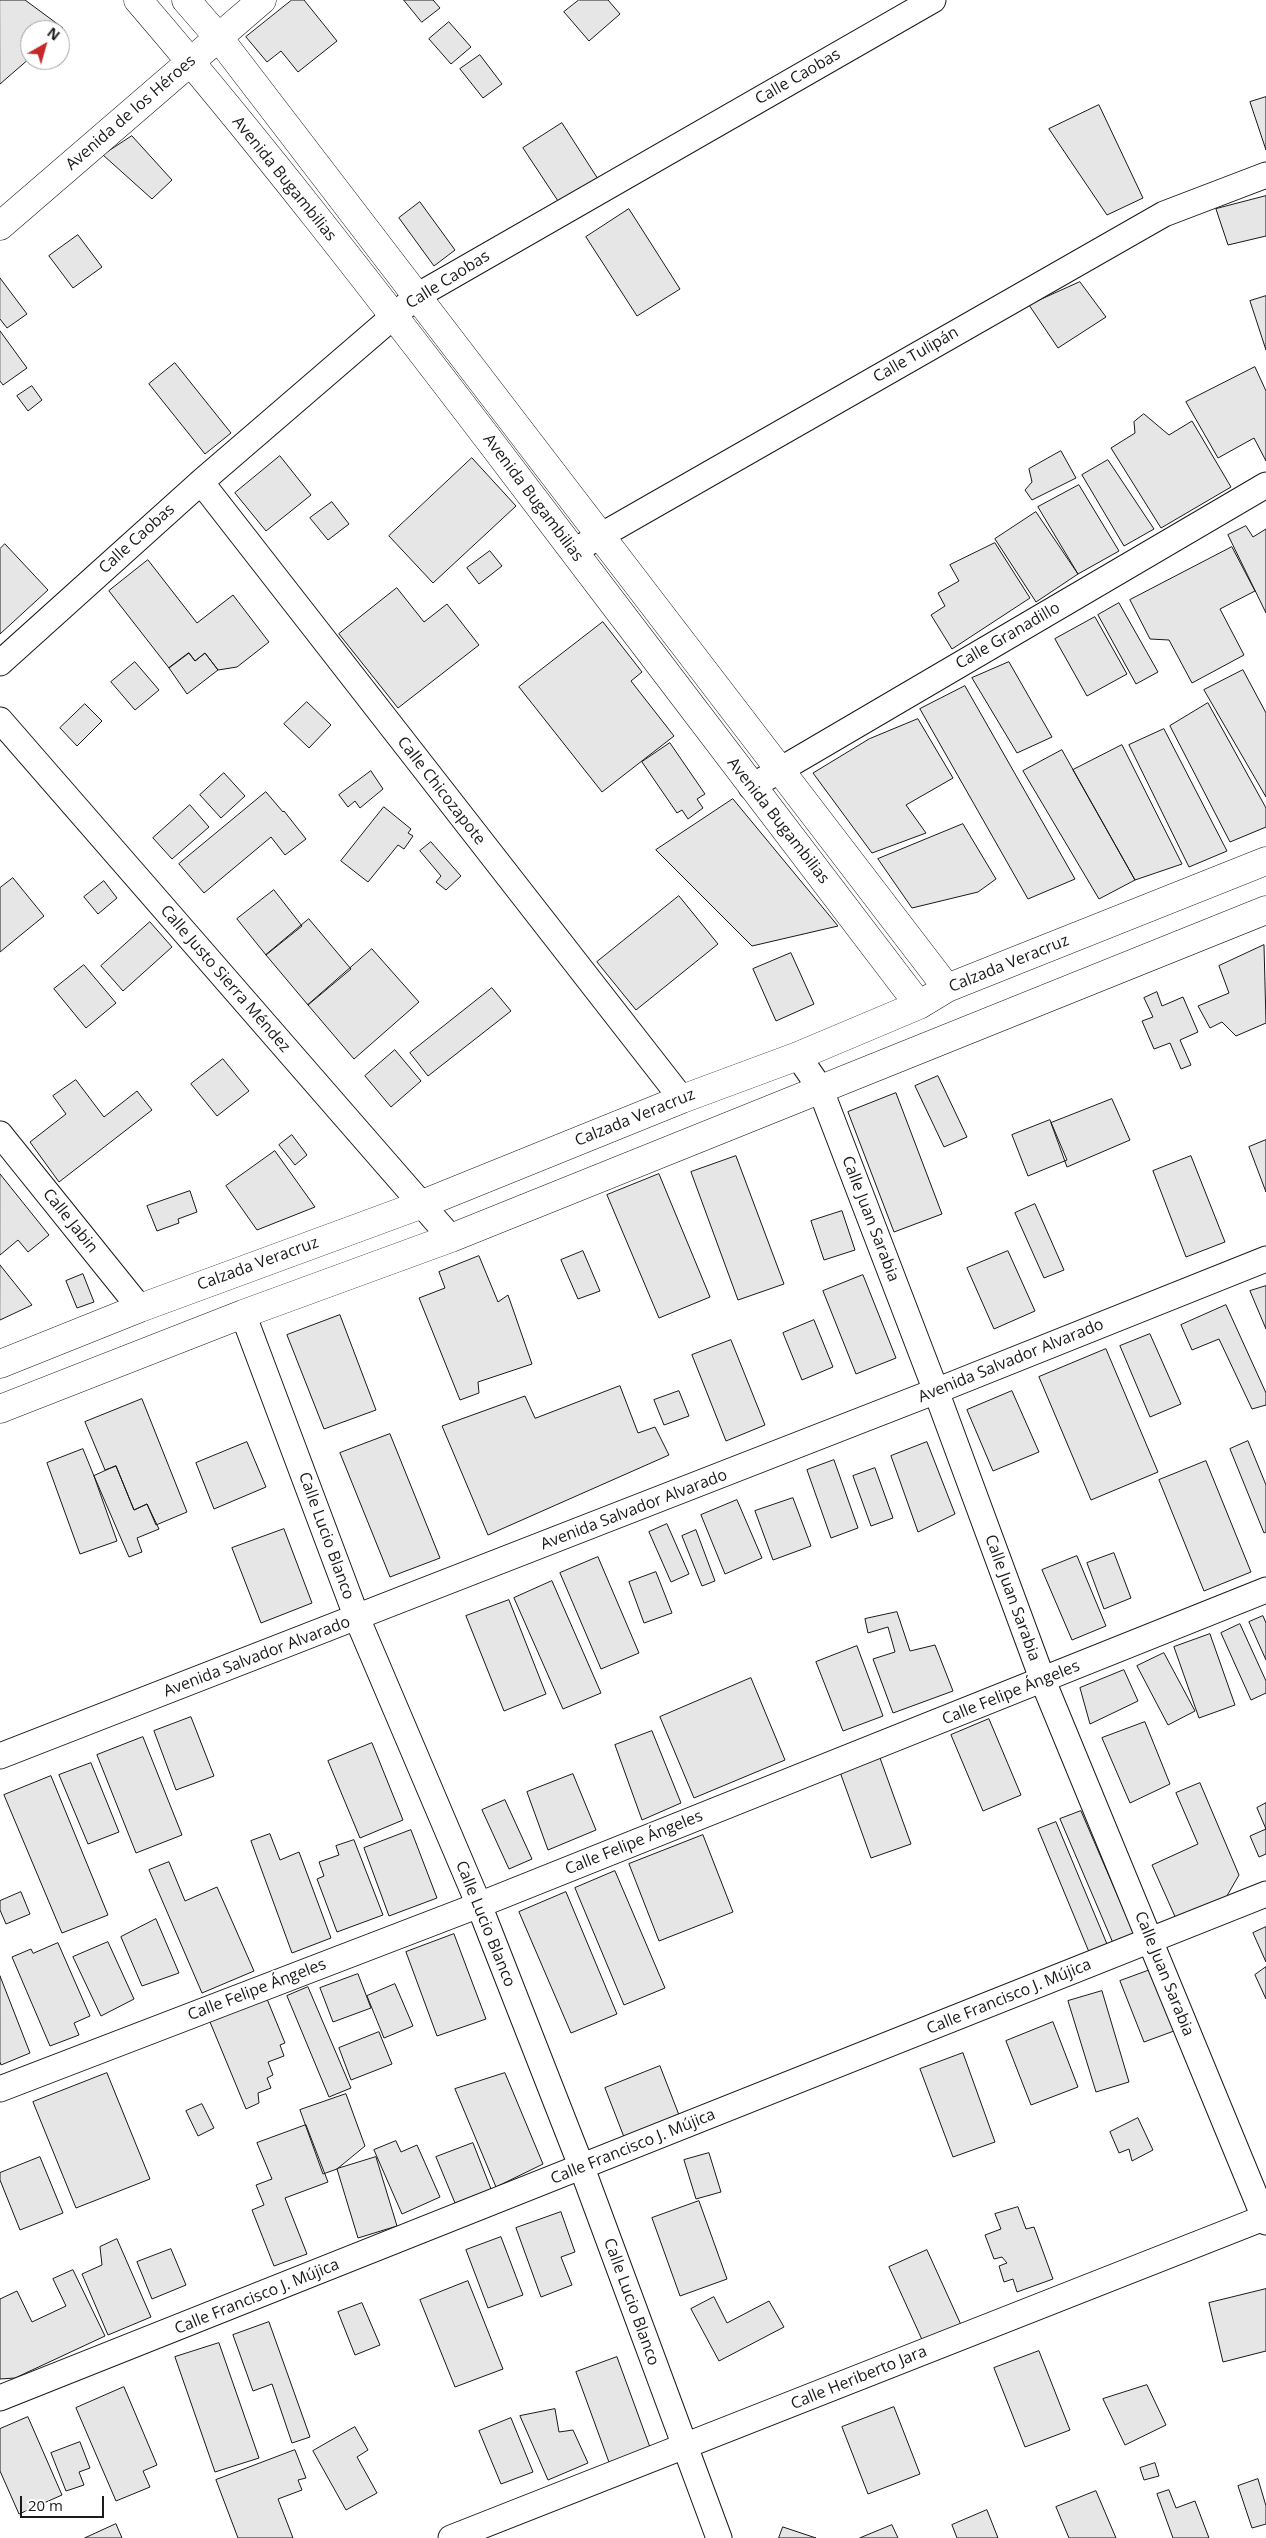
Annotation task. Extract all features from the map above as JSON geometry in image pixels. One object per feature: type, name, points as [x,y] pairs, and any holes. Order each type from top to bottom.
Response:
[{"type":"main road","name":"Avenida Bugambilias","points":[[138,0],[191,62],[394,316],[751,787],[919,1005]]},
{"type":"main road","name":"Avenida Bugambilias","points":[[186,0],[219,38],[947,988]]},
{"type":"main road","name":"Avenida de los Héroes","points":[[0,226],[262,0]]},
{"type":"main road","name":"Calzada Veracruz","points":[[0,1364],[140,1308],[420,1204],[798,1056],[919,1005],[947,988],[1266,861]]},
{"type":"main road","points":[[0,1409],[243,1314],[450,1238],[1266,910]]},
{"type":"street","name":"Calle Caobas","points":[[0,663],[200,482],[417,296],[933,0]]},
{"type":"street","name":"Calle Tulipán","points":[[574,552],[1164,214],[1266,175]]},
{"type":"street","name":"Calle Chicozapote","points":[[200,482],[682,1100]]},
{"type":"street","name":"Calle Granadillo","points":[[751,787],[1266,486]]},
{"type":"street","name":"Calle Justo Sierra Méndez","points":[[0,720],[450,1238]]},
{"type":"street","name":"Calle Juan Sarabia","points":[[798,1056],[820,1088],[936,1391],[1043,1681],[1265,2219]]},
{"type":"street","name":"Calle Jabin","points":[[0,1134],[140,1308]]},
{"type":"street","name":"Avenida Salvador Alvarado","points":[[0,1756],[936,1391],[1266,1258]]},
{"type":"street","name":"Calle Lucio Blanco","points":[[243,1314],[357,1618],[479,1905],[582,2168],[719,2538]]},
{"type":"street","name":"Calle Felipe Ángeles","points":[[0,2089],[479,1905],[1043,1681],[1266,1590]]},
{"type":"street","name":"Calle Francisco J. Mújica","points":[[0,2398],[582,2168],[1266,1894]]},
{"type":"street","name":"Calle Heriberto Jara","points":[[451,2538],[1265,2219]]},
{"type":"building","points":[[0,0],[25,0],[52,20],[20,20],[20,67],[0,84]]},
{"type":"building","points":[[292,0],[304,0],[337,41],[298,72],[281,51],[267,62],[246,37]]},
{"type":"building","points":[[404,0],[433,0],[440,8],[422,22]]},
{"type":"building","points":[[579,0],[608,0],[620,14],[589,41],[564,12]]},
{"type":"building","points":[[449,22],[471,47],[451,64],[429,39]]},
{"type":"building","points":[[480,55],[502,84],[483,98],[460,69]]},
{"type":"building","points":[[1266,97],[1266,150],[1250,102]]},
{"type":"building","points":[[1099,105],[1143,198],[1107,215],[1049,129]]},
{"type":"building","points":[[562,123],[598,179],[560,204],[523,148]]},
{"type":"building","points":[[132,136],[172,180],[152,199],[103,155]]},
{"type":"building","points":[[1266,196],[1266,236],[1228,245],[1216,209]]},
{"type":"building","points":[[420,202],[455,250],[434,266],[399,218]]},
{"type":"building","points":[[629,209],[680,289],[637,316],[586,237]]},
{"type":"building","points":[[78,235],[102,267],[73,288],[49,256]]},
{"type":"building","points":[[0,278],[27,314],[7,328],[0,319]]},
{"type":"building","points":[[1080,282],[1106,317],[1058,348],[1029,305]]},
{"type":"building","points":[[1266,296],[1266,350],[1250,301]]},
{"type":"building","points":[[0,331],[27,368],[3,385],[0,381]]},
{"type":"building","points":[[175,363],[231,433],[205,454],[149,384]]},
{"type":"building","points":[[1255,367],[1266,391],[1266,461],[1254,438],[1218,458],[1186,402]]},
{"type":"building","points":[[32,386],[42,400],[28,411],[17,396]]},
{"type":"building","points":[[1144,414],[1169,435],[1192,421],[1231,487],[1161,528],[1111,448],[1135,433],[1134,422]]},
{"type":"building","points":[[1061,451],[1076,478],[1032,500],[1025,490],[1032,482],[1029,469]]},
{"type":"building","points":[[280,456],[311,495],[266,531],[235,493]]},
{"type":"building","points":[[472,458],[516,506],[433,583],[389,536]]},
{"type":"building","points":[[1108,460],[1154,529],[1124,546],[1082,475]]},
{"type":"building","points":[[1079,485],[1119,551],[1078,574],[1038,507]]},
{"type":"building","points":[[332,502],[349,524],[328,540],[310,518]]},
{"type":"building","points":[[1036,512],[1078,574],[1036,602],[995,539]]},
{"type":"building","points":[[1246,526],[1253,537],[1266,529],[1266,613],[1228,535]]},
{"type":"building","points":[[995,543],[1030,598],[952,649],[931,615],[945,606],[938,593],[959,581],[950,565]]},
{"type":"building","points":[[5,544],[48,590],[0,634],[0,549]]},
{"type":"building","points":[[1232,547],[1255,591],[1220,609],[1244,655],[1192,683],[1169,640],[1150,639],[1130,600]]},
{"type":"building","points":[[490,551],[502,566],[479,584],[467,568]]},
{"type":"building","points":[[148,560],[197,623],[233,595],[269,642],[237,667],[218,670],[205,653],[195,661],[189,653],[169,668],[109,591]]},
{"type":"building","points":[[397,588],[424,622],[447,604],[479,645],[398,708],[339,634]]},
{"type":"building","points":[[1119,603],[1158,672],[1136,684],[1098,615]]},
{"type":"building","points":[[1095,617],[1127,674],[1087,696],[1055,639]]},
{"type":"building","points":[[603,622],[642,672],[631,681],[674,736],[602,792],[519,687]]},
{"type":"building","points":[[189,653],[195,661],[205,653],[218,670],[187,694],[169,668]]},
{"type":"building","points":[[135,662],[159,690],[135,710],[111,682]]},
{"type":"building","points":[[1009,662],[1052,737],[1017,753],[972,678]]},
{"type":"building","points":[[1243,670],[1266,713],[1266,797],[1204,690]]},
{"type":"building","points":[[965,686],[1075,879],[1028,899],[920,709]]},
{"type":"building","points":[[307,702],[331,725],[309,748],[284,724]]},
{"type":"building","points":[[1208,703],[1266,808],[1266,827],[1230,842],[1170,726]]},
{"type":"building","points":[[85,704],[102,721],[77,746],[60,728]]},
{"type":"building","points":[[918,719],[953,778],[906,805],[926,833],[872,853],[813,773],[869,739]]},
{"type":"building","points":[[1164,729],[1227,851],[1189,867],[1129,745]]},
{"type":"building","points":[[670,743],[705,794],[697,799],[703,808],[688,819],[682,810],[677,813],[642,762]]},
{"type":"building","points":[[1122,745],[1182,864],[1135,880],[1073,770]]},
{"type":"building","points":[[1062,750],[1135,880],[1099,899],[1023,771]]},
{"type":"building","points":[[371,771],[383,789],[360,808],[355,801],[348,807],[339,795]]},
{"type":"building","points":[[224,773],[245,796],[221,818],[200,795]]},
{"type":"building","points":[[266,792],[306,839],[285,855],[271,837],[204,893],[179,864]]},
{"type":"building","points":[[733,799],[838,926],[752,946],[656,850]]},
{"type":"building","points":[[190,805],[209,827],[172,859],[153,838]]},
{"type":"building","points":[[384,807],[411,829],[408,833],[413,836],[404,849],[398,845],[368,882],[341,861]]},
{"type":"building","points":[[963,824],[996,879],[978,892],[912,908],[878,859]]},
{"type":"building","points":[[431,842],[461,876],[446,890],[436,882],[441,876],[420,851]]},
{"type":"building","points":[[13,878],[44,916],[0,952],[0,888]]},
{"type":"building","points":[[104,881],[117,898],[98,914],[84,897]]},
{"type":"building","points":[[274,890],[302,926],[266,955],[237,919]]},
{"type":"building","points":[[679,896],[718,944],[636,1010],[597,962]]},
{"type":"building","points":[[309,919],[351,969],[308,1005],[266,955]]},
{"type":"building","points":[[150,922],[172,947],[123,991],[101,966]]},
{"type":"building","points":[[1264,945],[1266,1023],[1236,1036],[1222,1022],[1210,1028],[1198,1006],[1229,993],[1219,966]]},
{"type":"building","points":[[372,949],[419,1002],[354,1059],[308,1005]]},
{"type":"building","points":[[791,953],[814,1004],[776,1021],[753,969]]},
{"type":"building","points":[[84,965],[116,1003],[86,1028],[54,989]]},
{"type":"building","points":[[492,988],[511,1011],[428,1076],[410,1053]]},
{"type":"building","points":[[1157,992],[1162,1006],[1183,997],[1198,1032],[1180,1040],[1191,1065],[1181,1069],[1170,1043],[1154,1049],[1142,1021],[1153,1017],[1144,998]]},
{"type":"building","points":[[395,1050],[421,1081],[391,1107],[365,1076]]},
{"type":"building","points":[[223,1059],[249,1091],[217,1116],[191,1084]]},
{"type":"building","points":[[938,1076],[967,1137],[944,1147],[915,1086]]},
{"type":"building","points":[[76,1080],[104,1117],[137,1091],[152,1110],[59,1182],[30,1142],[66,1114],[53,1096]]},
{"type":"building","points":[[896,1093],[942,1214],[894,1232],[848,1112]]},
{"type":"building","points":[[1112,1099],[1130,1140],[1067,1167],[1051,1123]]},
{"type":"building","points":[[1050,1120],[1067,1160],[1028,1176],[1012,1135]]},
{"type":"building","points":[[292,1135],[307,1155],[295,1165],[279,1145]]},
{"type":"building","points":[[1266,1140],[1266,1192],[1249,1147]]},
{"type":"building","points":[[275,1151],[315,1207],[257,1230],[226,1186]]},
{"type":"building","points":[[736,1156],[784,1284],[738,1300],[691,1172]]},
{"type":"building","points":[[1191,1156],[1225,1242],[1186,1257],[1153,1171]]},
{"type":"building","points":[[0,1174],[49,1235],[28,1252],[18,1240],[0,1255]]},
{"type":"building","points":[[659,1174],[710,1297],[659,1318],[607,1195]]},
{"type":"building","points":[[190,1191],[197,1212],[178,1219],[179,1223],[157,1231],[147,1206]]},
{"type":"building","points":[[1035,1204],[1064,1270],[1044,1278],[1015,1213]]},
{"type":"building","points":[[842,1211],[855,1250],[824,1260],[811,1221]]},
{"type":"building","points":[[583,1251],[600,1291],[578,1299],[561,1260]]},
{"type":"building","points":[[1008,1251],[1035,1311],[994,1329],[967,1268]]},
{"type":"building","points":[[479,1256],[498,1302],[508,1295],[532,1364],[478,1382],[479,1393],[460,1400],[419,1298],[445,1288],[439,1272]]},
{"type":"building","points":[[0,1265],[32,1305],[0,1320]]},
{"type":"building","points":[[83,1274],[94,1302],[77,1308],[66,1281]]},
{"type":"building","points":[[863,1275],[896,1358],[856,1374],[823,1291]]},
{"type":"building","points":[[1266,1286],[1266,1329],[1250,1291]]},
{"type":"building","points":[[1226,1305],[1266,1393],[1266,1405],[1252,1409],[1219,1339],[1192,1350],[1181,1325]]},
{"type":"building","points":[[340,1315],[376,1410],[324,1429],[287,1335]]},
{"type":"building","points":[[814,1320],[833,1367],[802,1380],[783,1333]]},
{"type":"building","points":[[1150,1334],[1181,1404],[1150,1417],[1120,1346]]},
{"type":"building","points":[[731,1340],[765,1425],[726,1441],[692,1355]]},
{"type":"building","points":[[1106,1349],[1158,1472],[1091,1500],[1039,1377]]},
{"type":"building","points":[[620,1386],[638,1433],[655,1427],[669,1455],[488,1535],[442,1426],[525,1396],[535,1418]]},
{"type":"building","points":[[679,1391],[689,1416],[664,1425],[654,1400]]},
{"type":"building","points":[[1012,1391],[1039,1452],[993,1471],[967,1410]]},
{"type":"building","points":[[142,1399],[187,1512],[156,1525],[147,1504],[134,1510],[116,1466],[105,1470],[85,1422]]},
{"type":"building","points":[[390,1434],[440,1558],[390,1577],[340,1453]]},
{"type":"building","points":[[1248,1441],[1266,1485],[1266,1532],[1264,1533],[1230,1449]]},
{"type":"building","points":[[247,1442],[266,1487],[214,1509],[196,1463]]},
{"type":"building","points":[[927,1442],[955,1514],[918,1532],[891,1456]]},
{"type":"building","points":[[83,1449],[117,1541],[80,1554],[47,1463]]},
{"type":"building","points":[[834,1460],[858,1528],[831,1538],[807,1470]]},
{"type":"building","points":[[1206,1461],[1251,1572],[1204,1591],[1159,1480]]},
{"type":"building","points":[[116,1466],[134,1510],[147,1504],[159,1529],[137,1538],[142,1552],[129,1557],[94,1476]]},
{"type":"building","points":[[875,1468],[893,1518],[871,1526],[853,1476]]},
{"type":"building","points":[[793,1498],[811,1546],[773,1560],[755,1511]]},
{"type":"building","points":[[737,1500],[762,1558],[725,1574],[701,1515]]},
{"type":"building","points":[[667,1524],[689,1574],[671,1582],[649,1532]]},
{"type":"building","points":[[284,1529],[312,1603],[261,1623],[232,1548]]},
{"type":"building","points":[[696,1530],[715,1581],[702,1586],[682,1536]]},
{"type":"building","points":[[1114,1553],[1131,1598],[1104,1609],[1087,1563]]},
{"type":"building","points":[[1077,1556],[1106,1626],[1072,1640],[1042,1570]]},
{"type":"building","points":[[598,1557],[639,1653],[601,1669],[560,1573]]},
{"type":"building","points":[[656,1572],[672,1613],[644,1623],[629,1582]]},
{"type":"building","points":[[552,1581],[601,1693],[563,1709],[514,1598]]},
{"type":"building","points":[[509,1600],[546,1694],[504,1711],[466,1616]]},
{"type":"building","points":[[897,1612],[910,1651],[935,1645],[953,1691],[893,1713],[873,1659],[895,1652],[888,1627],[868,1633],[865,1619]]},
{"type":"building","points":[[1263,1616],[1266,1623],[1266,1660],[1249,1622]]},
{"type":"building","points":[[1240,1624],[1266,1681],[1266,1693],[1251,1700],[1221,1633]]},
{"type":"building","points":[[1210,1634],[1235,1705],[1199,1718],[1174,1647]]},
{"type":"building","points":[[857,1646],[883,1716],[843,1731],[816,1662]]},
{"type":"building","points":[[1164,1653],[1195,1711],[1168,1725],[1137,1666]]},
{"type":"building","points":[[1124,1670],[1138,1701],[1090,1724],[1080,1688]]},
{"type":"building","points":[[751,1678],[785,1760],[694,1798],[660,1717]]},
{"type":"building","points":[[191,1717],[214,1776],[176,1790],[154,1731]]},
{"type":"building","points":[[989,1719],[1021,1795],[983,1811],[951,1735]]},
{"type":"building","points":[[1145,1722],[1170,1784],[1130,1803],[1102,1738]]},
{"type":"building","points":[[652,1731],[681,1803],[642,1820],[615,1745]]},
{"type":"building","points":[[143,1737],[182,1835],[136,1853],[97,1755]]},
{"type":"building","points":[[372,1743],[403,1820],[360,1838],[328,1761]]},
{"type":"building","points":[[880,1758],[911,1844],[871,1858],[840,1772]]},
{"type":"building","points":[[91,1763],[119,1832],[88,1844],[59,1775]]},
{"type":"building","points":[[573,1774],[596,1830],[548,1850],[527,1792]]},
{"type":"building","points":[[51,1776],[108,1915],[62,1933],[4,1795]]},
{"type":"building","points":[[1200,1783],[1239,1875],[1224,1901],[1177,1921],[1152,1865],[1198,1844],[1176,1793]]},
{"type":"building","points":[[505,1800],[532,1859],[509,1869],[482,1810]]},
{"type":"building","points":[[1266,1803],[1266,1829],[1257,1808]]},
{"type":"building","points":[[1081,1811],[1134,1934],[1113,1943],[1060,1819]]},
{"type":"building","points":[[1056,1822],[1107,1944],[1089,1952],[1038,1829]]},
{"type":"building","points":[[1266,1829],[1266,1854],[1259,1857],[1250,1836]]},
{"type":"building","points":[[411,1830],[437,1898],[389,1916],[364,1848]]},
{"type":"building","points":[[270,1834],[280,1860],[299,1852],[331,1938],[292,1953],[251,1841]]},
{"type":"building","points":[[703,1835],[733,1912],[659,1941],[629,1864]]},
{"type":"building","points":[[354,1840],[383,1915],[337,1932],[317,1879],[324,1876],[319,1862],[339,1855],[336,1846]]},
{"type":"building","points":[[169,1862],[185,1901],[217,1887],[254,1971],[202,1993],[149,1870]]},
{"type":"building","points":[[615,1871],[665,1988],[624,2005],[575,1888]]},
{"type":"building","points":[[21,1892],[30,1914],[6,1924],[0,1910],[0,1901]]},
{"type":"building","points":[[566,1892],[617,2014],[571,2033],[519,1912]]},
{"type":"building","points":[[156,1919],[179,1973],[142,1986],[121,1937]]},
{"type":"building","points":[[1266,1927],[1266,1962],[1253,1933]]},
{"type":"building","points":[[454,1934],[486,2019],[437,2036],[406,1952]]},
{"type":"building","points":[[108,1942],[134,1999],[101,2016],[73,1957]]},
{"type":"building","points":[[58,1943],[90,2016],[74,2023],[79,2035],[50,2046],[12,1957],[31,1949],[33,1953]]},
{"type":"building","points":[[1266,1967],[1266,1999],[1255,1975]]},
{"type":"building","points":[[1150,1970],[1174,2031],[1144,2042],[1120,1981]]},
{"type":"building","points":[[358,1974],[371,2008],[333,2022],[320,1988]]},
{"type":"building","points":[[0,1976],[30,2053],[1,2065],[0,2062]]},
{"type":"building","points":[[395,1984],[413,2026],[384,2038],[367,1996]]},
{"type":"building","points":[[308,1987],[351,2088],[329,2097],[287,1996]]},
{"type":"building","points":[[1102,1991],[1129,2082],[1096,2092],[1068,2001]]},
{"type":"building","points":[[267,1999],[285,2043],[280,2045],[284,2056],[268,2062],[273,2075],[267,2078],[271,2088],[258,2093],[259,2103],[246,2109],[210,2022]]},
{"type":"building","points":[[1053,2022],[1078,2087],[1031,2105],[1006,2041]]},
{"type":"building","points":[[379,2032],[392,2064],[351,2080],[339,2048]]},
{"type":"building","points":[[963,2053],[995,2142],[953,2157],[920,2069]]},
{"type":"building","points":[[660,2066],[679,2115],[624,2137],[605,2088]]},
{"type":"building","points":[[107,2073],[150,2179],[76,2208],[33,2102]]},
{"type":"building","points":[[505,2073],[543,2164],[496,2187],[455,2089]]},
{"type":"building","points":[[346,2094],[365,2146],[337,2169],[323,2174],[300,2110]]},
{"type":"building","points":[[202,2104],[214,2128],[198,2136],[186,2111]]},
{"type":"building","points":[[1138,2118],[1153,2150],[1132,2161],[1129,2149],[1119,2153],[1110,2132]]},
{"type":"building","points":[[306,2125],[328,2182],[285,2198],[307,2254],[274,2266],[252,2210],[264,2205],[256,2185],[272,2179],[257,2143]]},
{"type":"building","points":[[396,2141],[401,2152],[417,2145],[440,2197],[402,2214],[374,2150]]},
{"type":"building","points":[[473,2143],[491,2189],[455,2203],[436,2157]]},
{"type":"building","points":[[709,2153],[721,2192],[696,2199],[684,2160]]},
{"type":"building","points":[[40,2157],[63,2213],[20,2230],[0,2180],[0,2173]]},
{"type":"building","points":[[376,2157],[397,2226],[358,2238],[337,2169]]},
{"type":"building","points":[[699,2201],[727,2279],[680,2296],[652,2218]]},
{"type":"building","points":[[1018,2207],[1026,2229],[1034,2227],[1053,2279],[1017,2292],[1013,2279],[1004,2282],[999,2266],[1007,2263],[1002,2257],[994,2259],[985,2235],[1001,2229],[995,2214]]},
{"type":"building","points":[[561,2212],[575,2252],[561,2257],[572,2285],[541,2297],[516,2228]]},
{"type":"building","points":[[501,2237],[523,2295],[488,2308],[466,2250]]},
{"type":"building","points":[[117,2239],[151,2317],[108,2335],[82,2274],[102,2265],[100,2247]]},
{"type":"building","points":[[171,2249],[186,2285],[152,2299],[137,2262]]},
{"type":"building","points":[[927,2250],[962,2327],[924,2344],[889,2267]]},
{"type":"building","points":[[73,2270],[105,2336],[15,2378],[0,2379],[0,2299],[17,2291],[32,2322],[66,2306],[53,2279]]},
{"type":"building","points":[[468,2281],[503,2369],[455,2387],[420,2300]]},
{"type":"building","points":[[1266,2289],[1266,2351],[1223,2362],[1209,2303]]},
{"type":"building","points":[[714,2297],[727,2323],[769,2301],[784,2327],[719,2361],[691,2309]]},
{"type":"building","points":[[362,2303],[380,2345],[355,2355],[338,2312]]},
{"type":"building","points":[[269,2322],[310,2437],[292,2443],[272,2384],[253,2391],[233,2335]]},
{"type":"building","points":[[219,2343],[259,2458],[215,2472],[175,2357]]},
{"type":"building","points":[[1039,2351],[1070,2430],[1025,2447],[994,2368]]},
{"type":"building","points":[[617,2357],[651,2450],[610,2465],[576,2372]]},
{"type":"building","points":[[1147,2385],[1166,2425],[1125,2445],[1103,2399]]},
{"type":"building","points":[[124,2387],[157,2465],[143,2471],[150,2487],[116,2501],[76,2408]]},
{"type":"building","points":[[894,2407],[920,2474],[868,2494],[842,2427]]},
{"type":"building","points":[[555,2409],[559,2432],[573,2430],[588,2463],[548,2480],[520,2416]]},
{"type":"building","points":[[28,2417],[62,2495],[19,2514],[0,2471],[0,2429]]},
{"type":"building","points":[[511,2418],[533,2472],[501,2484],[479,2431]]},
{"type":"building","points":[[355,2427],[368,2450],[357,2457],[377,2493],[346,2510],[313,2451]]},
{"type":"building","points":[[80,2442],[90,2468],[79,2472],[84,2485],[66,2491],[51,2453]]},
{"type":"building","points":[[295,2450],[306,2478],[298,2480],[302,2490],[278,2499],[293,2538],[238,2538],[216,2480]]},
{"type":"building","points":[[1155,2463],[1159,2476],[1144,2480],[1140,2468]]},
{"type":"building","points":[[1258,2479],[1266,2506],[1266,2524],[1252,2528],[1238,2486]]},
{"type":"building","points":[[1169,2490],[1176,2508],[1195,2501],[1209,2538],[1173,2538],[1157,2494]]},
{"type":"building","points":[[1096,2491],[1116,2538],[1069,2538],[1056,2507]]},
{"type":"building","points":[[987,2510],[998,2538],[957,2538],[952,2525]]},
{"type":"building","points":[[116,2524],[122,2538],[85,2538]]},
{"type":"building","points":[[892,2525],[898,2538],[860,2538]]},
{"type":"building","points":[[783,2527],[816,2538],[779,2538]]}]
